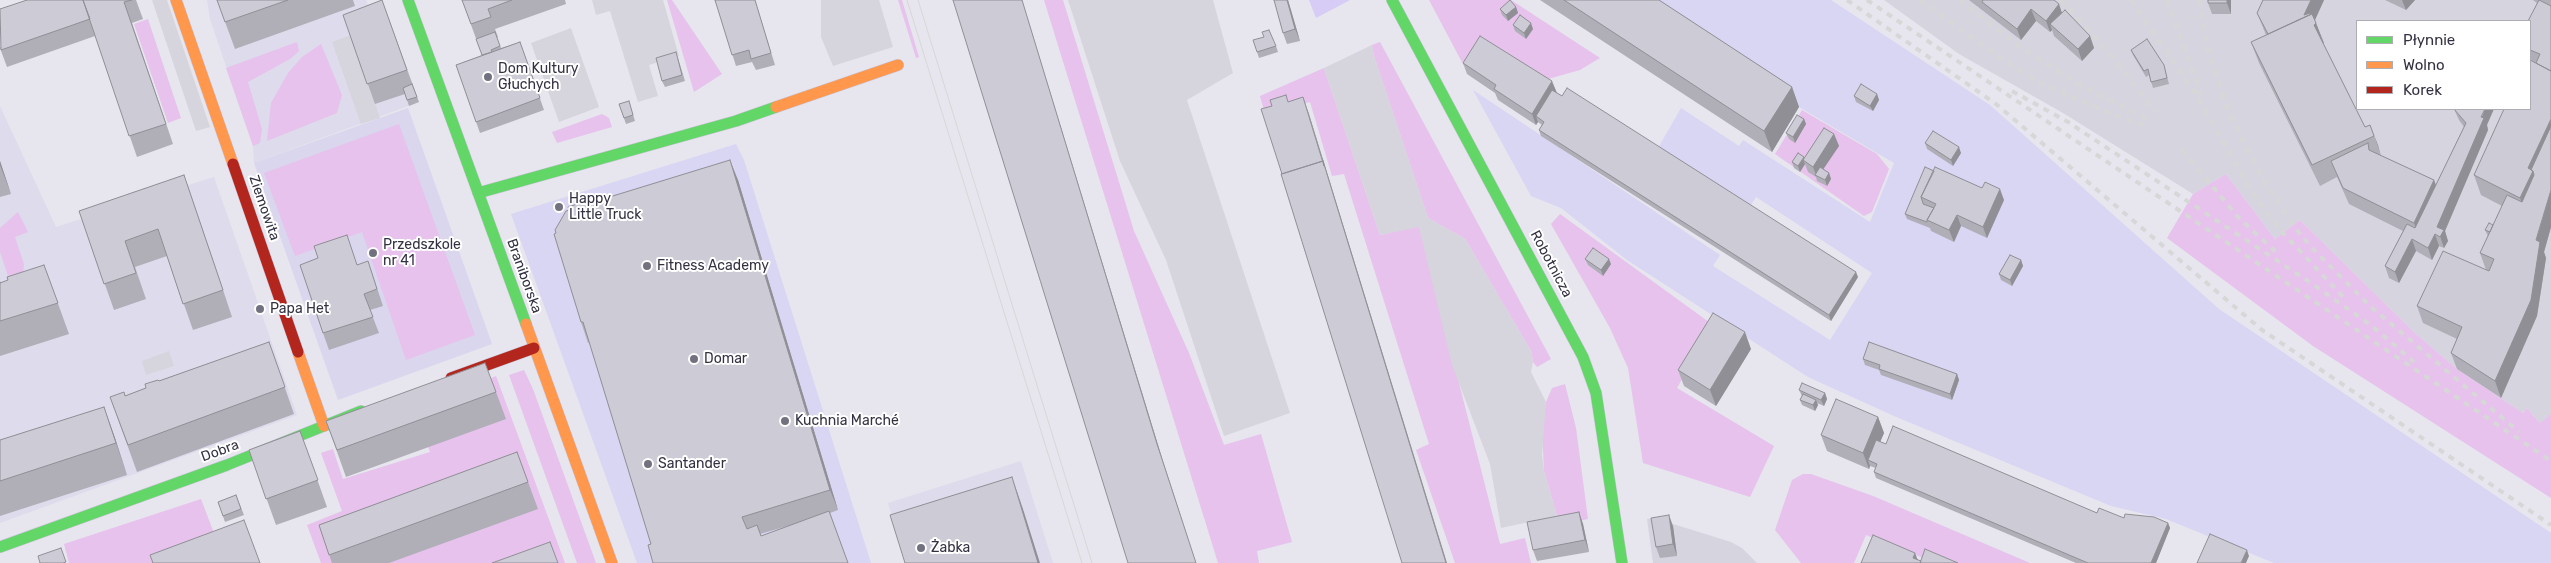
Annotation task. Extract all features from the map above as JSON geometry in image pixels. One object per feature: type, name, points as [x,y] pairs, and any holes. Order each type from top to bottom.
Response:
[{"type":"street","name":"Ziemowita","points":[[176,0],[324,426]]},
{"type":"street","name":"Braniborska","points":[[408,0],[612,563]]},
{"type":"street","name":"Robotnicza","points":[[1392,0],[1584,357],[1596,393],[1622,563]]},
{"type":"street","points":[[478,193],[747,118],[898,65]]},
{"type":"street","points":[[443,381],[534,348]]},
{"type":"street","name":"Dobra","points":[[0,547],[236,462],[372,407]]},
{"type":"shaded area","points":[[152,0],[167,0],[210,127],[196,131]]},
{"type":"shaded area","points":[[207,0],[366,0],[376,26],[389,20],[419,102],[254,163],[253,146],[210,19]]},
{"type":"shaded area","points":[[592,0],[663,0],[679,56],[649,65],[658,96],[638,102],[610,11],[596,15]]},
{"type":"shaded area","points":[[667,0],[672,0],[722,74],[694,92]]},
{"type":"shaded area","points":[[821,0],[879,0],[893,47],[833,66],[821,37]]},
{"type":"shaded area","points":[[898,0],[902,0],[919,57],[916,58]]},
{"type":"shaded area","points":[[1044,0],[1063,0],[1134,231],[1189,353],[1224,445],[1261,434],[1292,542],[1257,551],[1259,563],[1218,563]]},
{"type":"shaded area","points":[[1068,0],[1213,0],[1233,73],[1187,100],[1290,413],[1224,436],[1166,260],[1120,161]]},
{"type":"shaded area","points":[[1429,0],[1511,0],[1600,58],[1580,70],[1548,79],[1481,37],[1464,66]]},
{"type":"shaded area","points":[[1635,0],[1831,0],[1990,105],[2219,309],[2551,533],[2551,563],[2274,563],[2166,519],[2111,506],[1894,416],[1808,377],[1627,260],[1561,208],[1531,196],[1473,90],[1720,255],[1713,266],[1830,340],[1872,273],[1756,197],[1749,208],[1658,148],[1681,108],[1739,146],[1743,140],[1870,222],[1894,163],[1799,107]]},
{"type":"shaded area","points":[[1884,0],[2551,0],[2551,414],[2540,423],[2527,408],[2523,413],[2457,369],[2415,333],[2300,220],[2275,239],[2226,174],[2193,194],[2063,113],[1959,54]]},
{"type":"shaded area","points":[[148,19],[181,118],[168,123],[134,24]]},
{"type":"shaded area","points":[[571,28],[599,107],[559,122],[531,43]]},
{"type":"shaded area","points":[[351,35],[380,118],[361,124],[332,42]]},
{"type":"shaded area","points":[[297,42],[299,51],[290,59],[248,82],[262,129],[260,143],[253,146],[226,68]]},
{"type":"shaded area","points":[[1380,42],[1551,359],[1537,367],[1533,362],[1531,351],[1465,239],[1428,218],[1374,56],[1372,45]]},
{"type":"shaded area","points":[[321,44],[342,95],[337,113],[267,141],[271,103],[288,73],[302,57]]},
{"type":"shaded area","points":[[1372,45],[1428,218],[1465,239],[1531,351],[1533,362],[1531,372],[1546,402],[1542,455],[1544,471],[1557,516],[1501,528],[1490,464],[1452,365],[1419,227],[1380,235],[1324,68]]},
{"type":"shaded area","points":[[1324,68],[1380,235],[1419,226],[1500,544],[1525,538],[1531,563],[1455,563],[1416,450],[1429,444],[1344,174],[1332,176],[1310,102],[1265,114],[1260,96]]},
{"type":"shaded area","points":[[0,106],[56,227],[214,177],[297,415],[0,523]]},
{"type":"shaded area","name":"Przedszkole nr 41","points":[[408,108],[492,344],[338,400],[254,163]]},
{"type":"shaded area","points":[[1802,110],[1877,154],[1889,169],[1872,212],[1864,216],[1775,154]]},
{"type":"shaded area","points":[[602,114],[609,118],[612,127],[557,143],[552,132]]},
{"type":"shaded area","points":[[399,124],[475,335],[406,360],[362,232],[295,256],[264,173]]},
{"type":"shaded area","name":"Domar","points":[[736,144],[744,160],[871,563],[637,563],[511,214]]},
{"type":"shaded area","points":[[2226,174],[2275,239],[2300,220],[2415,333],[2457,369],[2523,413],[2527,408],[2540,423],[2551,414],[2551,498],[2313,346],[2167,238],[2193,194]]},
{"type":"shaded area","points":[[18,212],[28,232],[15,237],[24,264],[22,285],[12,288],[0,252],[0,228]]},
{"type":"shaded area","points":[[1560,214],[1713,325],[1677,388],[1774,446],[1750,497],[1643,463],[1628,368],[1610,328],[1551,224]]},
{"type":"shaded area","points":[[169,351],[174,366],[146,375],[142,361]]},
{"type":"shaded area","points":[[524,370],[533,389],[596,563],[577,563],[509,375]]},
{"type":"shaded area","points":[[496,376],[565,563],[321,563],[307,525],[342,511],[321,453],[333,449],[343,479],[430,452],[413,409]]},
{"type":"shaded area","points":[[1565,384],[1576,428],[1588,519],[1563,524],[1557,516],[1544,471],[1542,429],[1546,402],[1552,388]]},
{"type":"shaded area","points":[[1021,461],[1053,563],[906,563],[888,503]]},
{"type":"shaded area","points":[[1803,474],[1811,474],[1873,496],[2030,563],[1936,563],[1866,535],[1854,563],[1801,563],[1775,530],[1792,480]]},
{"type":"shaded area","points":[[201,499],[220,549],[182,563],[69,563],[64,544]]},
{"type":"shaded area","points":[[1654,518],[1731,542],[1742,548],[1757,563],[1653,563],[1647,519]]},
{"type":"sand","points":[[1309,0],[1350,0],[1316,18]]},
{"type":"building","points":[[27,0],[83,0],[90,19],[1,50],[0,9]]},
{"type":"building","points":[[83,0],[132,0],[124,2],[166,124],[129,136]]},
{"type":"building","points":[[217,0],[288,0],[225,22]]},
{"type":"building","points":[[382,0],[407,70],[367,84],[343,15]]},
{"type":"building","points":[[462,0],[512,0],[488,9],[491,17],[471,24]]},
{"type":"building","points":[[715,0],[755,0],[771,53],[751,59],[749,50],[732,55]]},
{"type":"building","points":[[953,0],[1022,0],[1157,444],[1196,563],[1128,563]]},
{"type":"building","points":[[1274,0],[1287,0],[1295,29],[1283,33]]},
{"type":"building","points":[[1510,0],[1516,7],[1506,15],[1500,9]]},
{"type":"building","points":[[1564,0],[1659,0],[1792,87],[1764,131]]},
{"type":"building","points":[[1983,0],[2054,0],[2059,4],[2046,21],[2031,9],[2017,29],[1982,2]]},
{"type":"building","points":[[2208,0],[2227,0],[2227,3],[2208,3]]},
{"type":"building","points":[[2263,0],[2311,0],[2304,15],[2311,14],[2268,34],[2257,13]]},
{"type":"building","points":[[2539,0],[2551,6],[2551,71],[2536,63],[2540,54],[2531,50],[2531,20],[2529,20]]},
{"type":"building","points":[[2065,10],[2090,36],[2078,49],[2050,24]]},
{"type":"building","points":[[2312,14],[2316,23],[2314,25],[2356,110],[2365,127],[2370,125],[2374,136],[2312,165],[2251,42]]},
{"type":"building","points":[[1520,15],[1531,23],[1524,33],[1513,25]]},
{"type":"building","points":[[1269,30],[1276,46],[1257,52],[1253,40],[1264,37],[1262,32]]},
{"type":"building","points":[[495,32],[500,46],[491,50],[492,52],[482,55],[476,39]]},
{"type":"building","points":[[1480,36],[1552,81],[1532,114],[1494,89],[1496,85],[1463,63]]},
{"type":"building","points":[[2147,39],[2164,65],[2167,78],[2151,82],[2148,69],[2144,71],[2131,50]]},
{"type":"building","points":[[520,42],[540,98],[476,122],[456,65]]},
{"type":"building","points":[[676,52],[682,75],[662,81],[656,58]]},
{"type":"building","points":[[2531,61],[2551,71],[2551,119],[2528,168],[2533,171],[2520,198],[2474,175],[2504,110],[2531,110]]},
{"type":"building","points":[[412,84],[417,97],[407,100],[403,88]]},
{"type":"building","points":[[1861,84],[1877,94],[1870,106],[1854,96]]},
{"type":"building","points":[[1567,88],[1856,272],[1829,315],[1539,130],[1544,122],[1536,116],[1552,90],[1562,96]]},
{"type":"building","points":[[1286,95],[1288,102],[1303,97],[1323,161],[1282,174],[1261,109],[1272,106],[1270,100]]},
{"type":"building","points":[[629,101],[633,115],[624,118],[619,104]]},
{"type":"building","points":[[2455,110],[2484,110],[2481,117],[2484,118],[2437,227],[2444,230],[2440,237],[2435,234],[2428,248],[2412,239],[2395,272],[2385,266],[2407,224],[2415,228],[2466,123]]},
{"type":"building","points":[[1797,115],[1804,119],[1793,137],[1786,133]]},
{"type":"building","points":[[2551,126],[2551,190],[2536,240],[2540,242],[2531,300],[2495,381],[2451,353],[2462,327],[2417,306],[2443,251],[2489,271],[2494,259],[2480,253],[2507,195],[2522,202],[2534,175],[2531,170]]},
{"type":"building","points":[[1824,128],[1834,134],[1813,167],[1803,160]]},
{"type":"building","points":[[1933,131],[1959,147],[1951,160],[1925,143]]},
{"type":"building","points":[[2368,143],[2369,150],[2434,180],[2414,223],[2343,188],[2331,161]]},
{"type":"building","points":[[1798,153],[1804,157],[1798,166],[1792,162]]},
{"type":"building","name":"Domar","points":[[730,160],[830,490],[742,517],[747,529],[757,525],[761,536],[829,511],[848,563],[653,563],[648,545],[651,544],[554,234],[566,211],[569,210],[568,207],[602,196],[603,199]]},
{"type":"building","points":[[1323,161],[1446,563],[1402,563],[1281,174]]},
{"type":"building","points":[[1820,167],[1829,173],[1825,180],[1815,175]]},
{"type":"building","points":[[1925,167],[1934,171],[1921,197],[1923,204],[1934,208],[1927,222],[1905,214]]},
{"type":"building","points":[[1935,167],[1982,188],[1985,182],[2000,189],[1983,227],[1957,215],[1949,230],[1927,220],[1936,204],[1921,197]]},
{"type":"building","points":[[184,175],[223,290],[183,304],[158,229],[125,241],[136,273],[104,284],[79,211]]},
{"type":"building","points":[[2489,223],[2493,225],[2490,232],[2485,230]]},
{"type":"building","points":[[347,235],[357,265],[368,261],[377,289],[364,294],[373,317],[323,333],[300,265],[318,258],[314,246]]},
{"type":"building","points":[[1593,248],[1609,259],[1601,270],[1585,259]]},
{"type":"building","points":[[2010,255],[2021,260],[2010,280],[1999,274]]},
{"type":"building","points":[[44,265],[58,303],[0,321],[0,283],[8,280],[7,277]]},
{"type":"building","points":[[1713,313],[1745,332],[1710,390],[1678,370]]},
{"type":"building","points":[[269,342],[285,387],[128,445],[110,397],[124,392],[125,396],[146,388],[145,384],[159,381]]},
{"type":"building","points":[[1869,342],[1957,374],[1950,394],[1879,369],[1880,365],[1863,359]]},
{"type":"building","points":[[485,363],[496,392],[337,450],[326,421]]},
{"type":"building","points":[[1802,383],[1825,393],[1821,400],[1799,390]]},
{"type":"building","points":[[1803,394],[1816,400],[1813,405],[1800,400]]},
{"type":"building","points":[[1836,399],[1878,417],[1863,453],[1821,435]]},
{"type":"building","points":[[104,407],[116,443],[0,481],[0,440]]},
{"type":"building","points":[[1893,426],[2097,513],[2099,508],[2124,518],[2125,514],[2154,517],[2168,523],[2151,563],[2088,563],[1874,472],[1877,464],[1868,460],[1876,440],[1886,444]]},
{"type":"building","points":[[300,431],[318,480],[266,499],[249,450]]},
{"type":"building","points":[[517,452],[528,482],[329,555],[319,525]]},
{"type":"building","points":[[1012,477],[1038,563],[905,563],[890,515]]},
{"type":"building","points":[[236,495],[241,509],[223,516],[218,502]]},
{"type":"building","points":[[1579,512],[1585,540],[1533,550],[1527,522]]},
{"type":"building","points":[[1669,515],[1673,544],[1656,547],[1651,518]]},
{"type":"building","points":[[244,520],[260,563],[153,563],[150,555]]},
{"type":"building","points":[[2210,534],[2247,550],[2241,563],[2197,563]]},
{"type":"building","points":[[1873,535],[1915,553],[1913,558],[1921,561],[1920,563],[1861,563]]},
{"type":"building","points":[[550,542],[558,563],[492,563]]},
{"type":"building","points":[[61,548],[66,562],[40,563],[38,556]]},
{"type":"building","points":[[1925,549],[1958,563],[1920,563]]},
{"type":"tram line","points":[[907,0],[1082,563]]},
{"type":"tram line","points":[[918,0],[1092,563]]},
{"type":"railway","points":[[1847,0],[1996,104],[2262,330],[2551,525]]},
{"type":"railway","points":[[1867,0],[2551,461]]},
{"type":"railway","points":[[1920,0],[2002,59],[2040,83],[2114,115],[2145,125]]},
{"type":"railway","points":[[1959,0],[2019,46],[2077,83],[2147,119]]},
{"type":"railway","points":[[2061,0],[2116,61],[2155,111]]},
{"type":"railway","points":[[2131,0],[2195,93],[2252,192],[2283,233],[2347,301]]},
{"type":"railway","points":[[2167,0],[2201,94]]},
{"type":"railway","points":[[2199,0],[2208,49],[2229,113],[2263,179],[2293,225],[2311,247],[2371,307],[2519,432]]},
{"type":"railway","points":[[2012,91],[2068,122],[2314,285],[2372,326],[2414,362]]},
{"type":"railway","points":[[2182,150],[2238,217],[2276,252]]},
{"type":"traffic: fast","points":[[408,0],[526,324]]},
{"type":"traffic: fast","points":[[1392,0],[1583,357],[1596,393],[1622,563]]},
{"type":"traffic: fast","points":[[478,193],[736,121],[776,107]]},
{"type":"traffic: fast","points":[[0,547],[227,465],[361,411]]},
{"type":"traffic: slow","points":[[176,0],[233,164]]},
{"type":"traffic: slow","points":[[776,107],[898,65]]},
{"type":"traffic: slow","points":[[526,324],[612,563]]},
{"type":"traffic: slow","points":[[298,352],[324,426]]},
{"type":"traffic: jam","points":[[233,164],[298,352]]},
{"type":"traffic: jam","points":[[451,378],[534,348]]},
{"type":"place","name":"Dom Kultury Głuchych","points":[[488,77]]},
{"type":"place","name":"Happy Little Truck","points":[[559,207]]},
{"type":"place","name":"Przedszkole nr 41","points":[[373,253]]},
{"type":"place","name":"Fitness Academy","points":[[647,266]]},
{"type":"place","name":"Papa Het","points":[[260,309]]},
{"type":"place","name":"Domar","points":[[694,359]]},
{"type":"place","name":"Kuchnia Marché","points":[[785,421]]},
{"type":"place","name":"Santander","points":[[648,464]]},
{"type":"place","name":"Żabka","points":[[921,548]]}]
